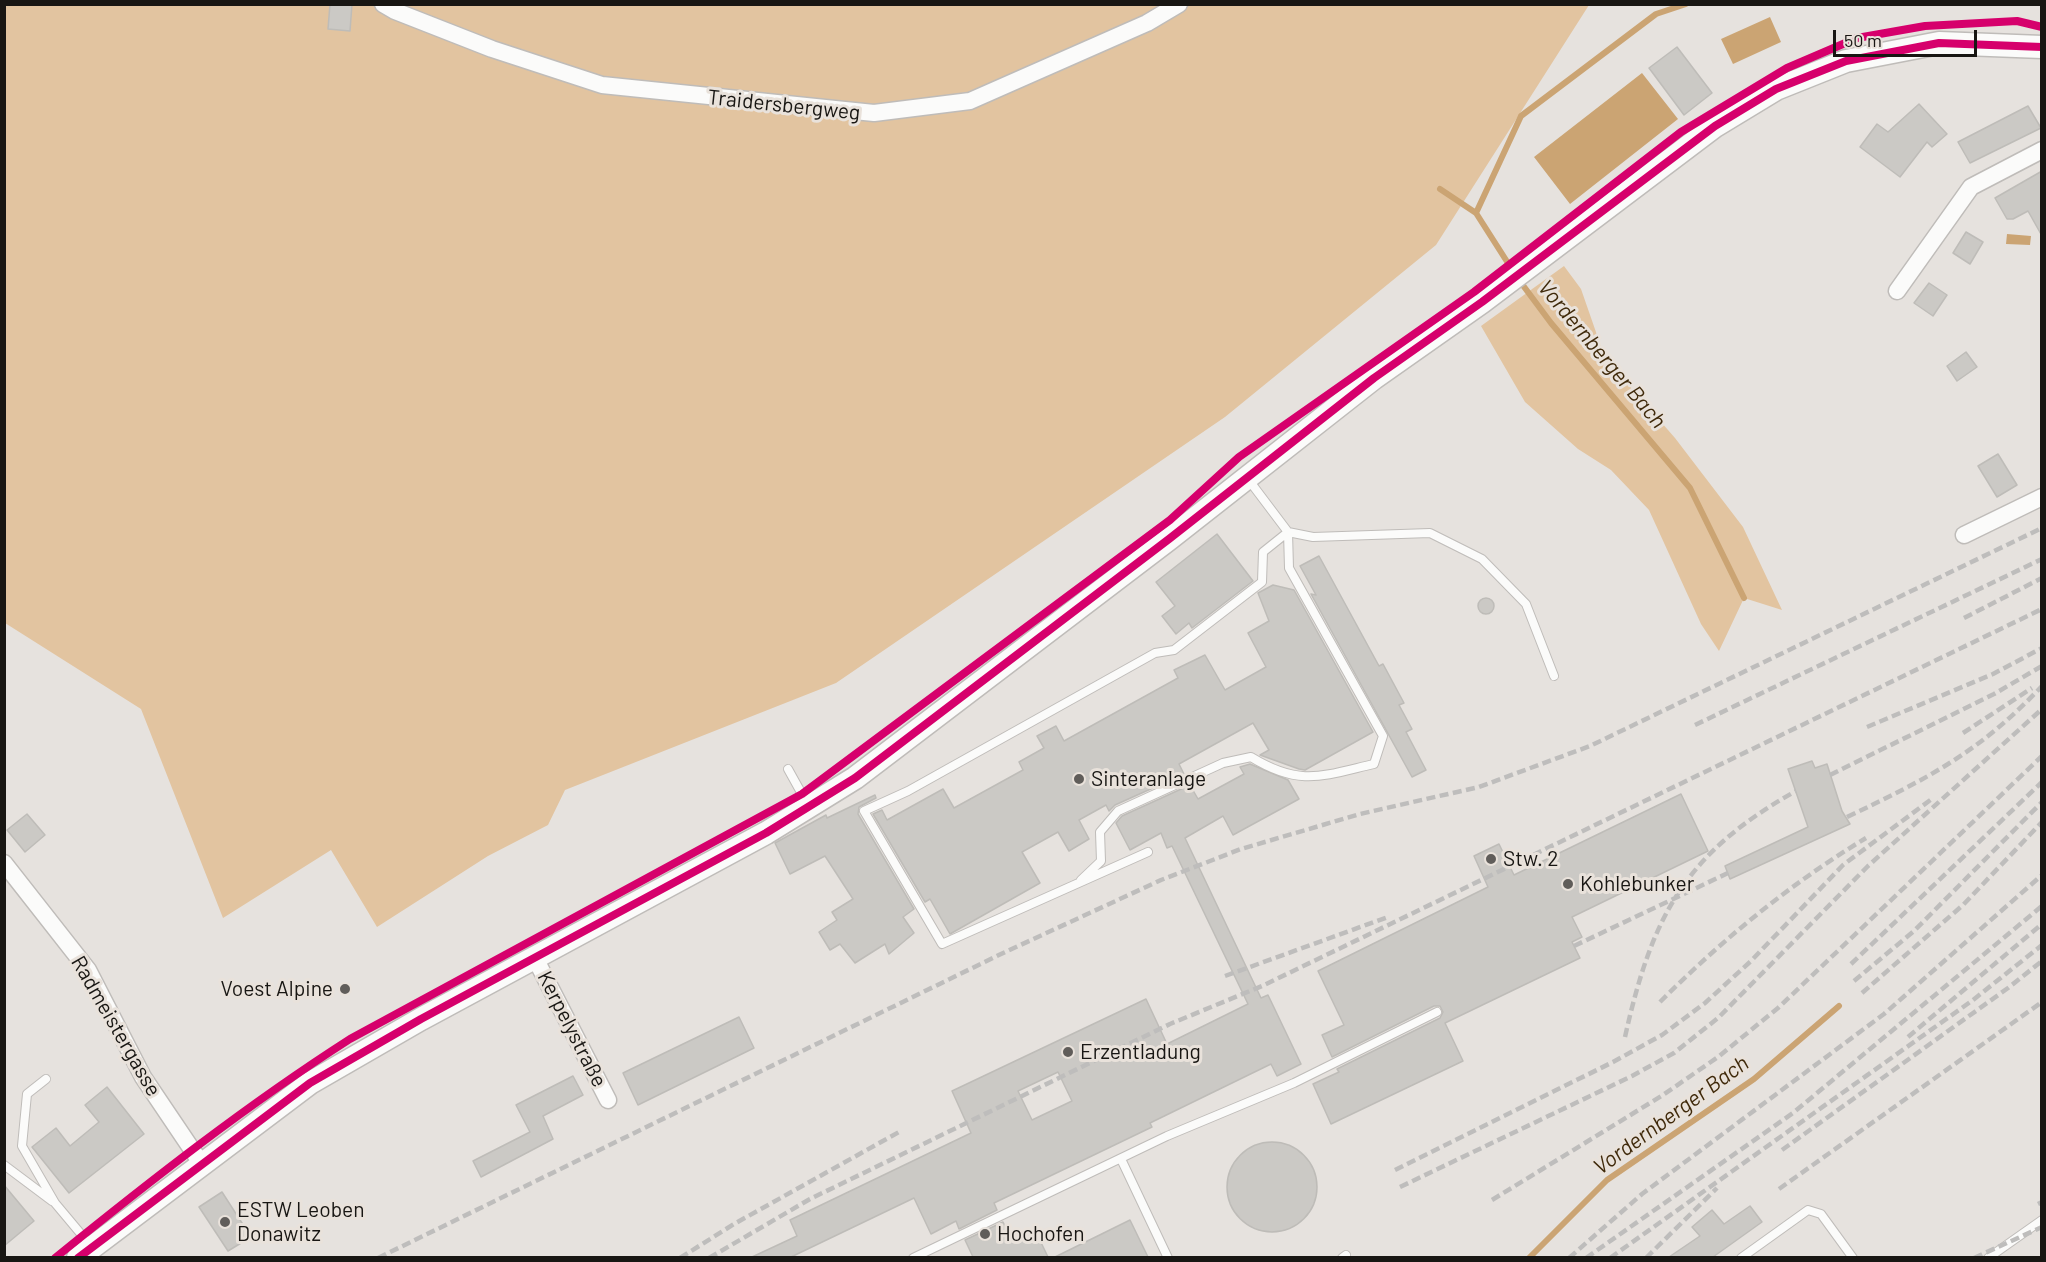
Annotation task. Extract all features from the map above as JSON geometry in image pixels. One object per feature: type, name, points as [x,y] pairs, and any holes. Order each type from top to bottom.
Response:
[{"type":"main road","name":"Kerpelystraße","points":[[85,1252],[310,1083],[810,807],[855,778],[940,715],[1374,378],[1482,302],[1715,126],[1776,89],[1846,61],[1906,48],[1958,43],[2042,46]]},
{"type":"street","name":"Traidersbergweg","points":[[383,4],[394,12],[492,49],[602,85],[874,113],[970,101],[1147,23],[1179,4]]},
{"type":"street","points":[[1897,291],[1971,187],[2042,150]]},
{"type":"street","points":[[1964,534],[2042,497]]},
{"type":"street","name":"Radmeistergasse","points":[[4,864],[88,970],[143,1077],[201,1163]]},
{"type":"street","name":"Kerpelystraße","points":[[536,958],[608,1100]]},
{"type":"lane","points":[[1081,880],[1101,861],[1100,832],[1118,811],[1224,764],[1251,757],[1271,770],[1305,778],[1374,764],[1383,736],[1289,568],[1288,532],[1246,477]]},
{"type":"lane","points":[[1148,852],[942,944],[864,811],[908,791],[1155,652],[1174,650],[1262,582],[1263,552],[1288,532],[1313,537],[1430,533],[1482,559],[1526,604],[1554,676]]},
{"type":"lane","points":[[788,769],[810,807]]},
{"type":"lane","points":[[913,1257],[1167,1136],[1294,1083],[1437,1012]]},
{"type":"lane","points":[[46,1079],[27,1095],[22,1146],[85,1252]]},
{"type":"lane","points":[[1121,1159],[1168,1257]]},
{"type":"lane","points":[[4,1166],[55,1203]]},
{"type":"lane","points":[[1741,1257],[1808,1210],[1821,1214],[1853,1257]]},
{"type":"lane","points":[[1988,1257],[2042,1220]]},
{"type":"shaded area","points":[[4,5],[1589,5],[1436,245],[1225,417],[836,683],[565,790],[548,825],[488,856],[377,927],[331,850],[223,918],[141,709],[5,623]]},
{"type":"shaded area","points":[[1770,17],[1781,42],[1733,64],[1721,39]]},
{"type":"shaded area","points":[[1642,73],[1678,119],[1570,204],[1534,157]]},
{"type":"shaded area","points":[[2007,234],[2031,236],[2030,245],[2006,244]]},
{"type":"shaded area","points":[[1564,266],[1581,289],[1605,358],[1675,438],[1743,527],[1782,610],[1744,598],[1719,651],[1701,624],[1649,510],[1611,470],[1578,449],[1525,402],[1481,326]]},
{"type":"building","points":[[330,4],[352,4],[350,31],[328,29]]},
{"type":"building","points":[[1677,47],[1712,93],[1684,115],[1649,68]]},
{"type":"building","points":[[1919,104],[1947,134],[1932,147],[1927,142],[1900,177],[1860,147],[1877,124],[1888,132]]},
{"type":"building","points":[[2028,106],[2041,128],[1970,163],[1958,142]]},
{"type":"building","points":[[2042,171],[2042,236],[2028,211],[2013,219],[2007,219],[1995,198]]},
{"type":"building","points":[[1966,232],[1983,242],[1970,264],[1953,253]]},
{"type":"building","points":[[1929,283],[1947,295],[1933,316],[1914,303]]},
{"type":"building","points":[[1966,352],[1977,367],[1957,381],[1947,366]]},
{"type":"building","points":[[1998,454],[2017,485],[1997,497],[1978,466]]},
{"type":"building","points":[[1217,534],[1253,581],[1192,628],[1189,623],[1176,634],[1162,616],[1175,606],[1156,582]]},
{"type":"building","points":[[1319,556],[1379,666],[1383,664],[1404,703],[1399,705],[1412,729],[1406,732],[1426,770],[1412,777],[1311,594],[1316,595],[1300,566]]},
{"type":"building","name":"Sinteranlage","points":[[1273,585],[1294,590],[1373,732],[1305,770],[1260,755],[1269,750],[1253,723],[1179,764],[1184,774],[1115,805],[1109,811],[1106,805],[1079,820],[1089,839],[1069,851],[1058,832],[1022,852],[1040,883],[950,934],[930,899],[925,902],[873,814],[882,810],[887,820],[943,789],[954,808],[1023,770],[1019,762],[1044,748],[1037,736],[1056,726],[1064,741],[1178,678],[1174,670],[1205,655],[1225,690],[1266,667],[1248,633],[1269,621],[1258,593]]},
{"type":"building","points":[[1486,598],[1492,600],[1494,606],[1492,612],[1486,614],[1480,612],[1478,606],[1480,600]]},
{"type":"building","points":[[1812,761],[1815,768],[1827,764],[1842,811],[1850,824],[1730,879],[1725,866],[1808,827],[1788,769]]},
{"type":"building","points":[[1250,764],[1288,780],[1299,799],[1233,835],[1223,816],[1185,838],[1261,998],[1268,995],[1301,1064],[1277,1076],[1271,1064],[1150,1123],[1152,1127],[994,1203],[997,1210],[959,1229],[956,1221],[931,1234],[914,1198],[791,1257],[752,1257],[797,1236],[790,1220],[971,1133],[952,1091],[1146,999],[1167,1044],[1248,1004],[1172,846],[1167,848],[1161,833],[1130,850],[1116,823],[1122,816],[1190,785],[1198,799],[1244,774],[1240,767]],"holes":[[[1058,1072],[1072,1101],[1032,1120],[1018,1091]]]},
{"type":"building","name":"Kohlebunker","points":[[1681,794],[1708,851],[1572,917],[1582,937],[1572,942],[1580,958],[1445,1023],[1463,1061],[1331,1124],[1313,1084],[1339,1072],[1337,1069],[1440,1018],[1443,1012],[1440,1006],[1434,1006],[1332,1057],[1322,1035],[1344,1025],[1318,971],[1488,887],[1474,856],[1499,844],[1514,875]]},
{"type":"building","points":[[875,795],[876,798],[859,807],[858,814],[914,909],[903,917],[914,933],[889,954],[885,944],[855,963],[840,944],[830,950],[819,932],[837,920],[832,912],[853,899],[825,856],[790,874],[775,843],[826,815],[827,818]]},
{"type":"building","points":[[27,814],[45,835],[25,852],[7,830]]},
{"type":"building","points":[[739,1017],[754,1048],[638,1105],[623,1073]]},
{"type":"building","points":[[573,1076],[583,1095],[543,1116],[553,1139],[481,1177],[473,1161],[530,1132],[516,1105]]},
{"type":"building","points":[[107,1087],[144,1134],[69,1193],[32,1147],[56,1128],[70,1146],[99,1122],[85,1105]]},
{"type":"building","points":[[1272,1142],[1297,1150],[1309,1162],[1317,1187],[1309,1212],[1297,1224],[1272,1232],[1247,1224],[1235,1212],[1227,1187],[1235,1162],[1247,1150]]},
{"type":"building","points":[[4,1185],[34,1221],[4,1246]]},
{"type":"building","name":"ESTW Leoben Donawitz","points":[[222,1192],[251,1237],[228,1251],[199,1207]]},
{"type":"building","points":[[1750,1206],[1762,1222],[1713,1257],[1669,1257],[1700,1236],[1692,1227],[1712,1210],[1724,1224]]},
{"type":"building","points":[[1130,1220],[1148,1257],[1055,1257]]},
{"type":"building","name":"Hochofen","points":[[1003,1222],[1011,1239],[1034,1228],[1048,1257],[973,1257],[965,1240]]},
{"type":"waterway","name":"Vordernberger Bach","points":[[1513,271],[1476,213],[1521,116],[1656,14],[1686,4]]},
{"type":"waterway","points":[[1440,189],[1476,213]]},
{"type":"waterway","name":"Vordernberger Bach","points":[[1519,280],[1551,323],[1690,488],[1744,598]]},
{"type":"waterway","name":"Vordernberger Bach","points":[[1529,1258],[1607,1180],[1754,1079],[1839,1006]]},
{"type":"railway","points":[[378,1258],[1001,954],[1161,880],[1241,849],[1360,814],[1479,787],[1590,746],[2042,528]]},
{"type":"railway","points":[[1695,725],[2042,559]]},
{"type":"railway","points":[[1964,618],[2042,578]]},
{"type":"railway","points":[[709,1258],[810,1199],[1170,1024],[1262,986],[2042,609]]},
{"type":"railway","points":[[1867,727],[1993,674],[2042,648]]},
{"type":"railway","points":[[1830,775],[1994,694],[2042,666]]},
{"type":"railway","points":[[1847,817],[1902,790],[1951,762],[1997,729],[2042,686]]},
{"type":"railway","points":[[1963,733],[2032,688]]},
{"type":"railway","points":[[1400,1187],[1632,1076],[1674,1053],[1718,1018],[1868,866],[2042,709]]},
{"type":"railway","points":[[1492,1200],[1663,1095],[1718,1057],[1778,1008],[2042,756]]},
{"type":"railway","points":[[1851,964],[2042,782]]},
{"type":"railway","points":[[1625,1037],[1648,956],[1662,922],[1679,892],[1700,864],[1726,839],[1758,814],[1796,791]]},
{"type":"railway","points":[[1395,1170],[1613,1062],[1662,1035],[1705,1003],[1751,961],[1843,865],[1933,798]]},
{"type":"railway","points":[[1854,981],[1914,931],[2042,802]]},
{"type":"railway","points":[[1862,993],[1963,905],[2042,822]]},
{"type":"railway","points":[[1660,1002],[1708,956],[1784,893],[1866,838]]},
{"type":"railway","points":[[1574,946],[1728,873]]},
{"type":"railway","points":[[1569,1258],[1642,1194],[1884,1014],[2042,875]]},
{"type":"railway","points":[[1586,1258],[1793,1113],[2042,906]]},
{"type":"railway","points":[[1225,976],[1388,917]]},
{"type":"railway","points":[[1908,1037],[2042,924]]},
{"type":"railway","points":[[1610,1258],[1973,1000],[2042,945]]},
{"type":"railway","points":[[1782,1150],[2008,988],[2042,961]]},
{"type":"railway","points":[[1779,1189],[2042,1002]]},
{"type":"railway","points":[[680,1258],[734,1224],[899,1132]]},
{"type":"railway","points":[[1646,1258],[1717,1188]]},
{"type":"railway","points":[[2038,1204],[2042,1202]]},
{"type":"railway","points":[[1974,1258],[2042,1227]]},
{"type":"cycle path","points":[[55,1258],[200,1144],[274,1090],[350,1039],[802,794],[1170,520],[1239,457],[1474,292],[1681,132],[1787,68],[1857,38],[1925,26],[2017,21],[2042,27]]},
{"type":"cycle path","points":[[78,1258],[310,1083],[421,1019],[766,833],[855,778],[1169,539],[1374,378],[1482,302],[1715,126],[1776,89],[1846,61],[1939,43],[2042,47]]},
{"type":"place","name":"Sinteranlage","points":[[1079,779]]},
{"type":"place","name":"Stw. 2","points":[[1491,859]]},
{"type":"place","name":"Kohlebunker","points":[[1568,884]]},
{"type":"place","name":"Voest Alpine","points":[[345,989]]},
{"type":"place","name":"Erzentladung","points":[[1068,1052]]},
{"type":"place","name":"ESTW Leoben Donawitz","points":[[225,1222]]},
{"type":"place","name":"Hochofen","points":[[985,1234]]}]
